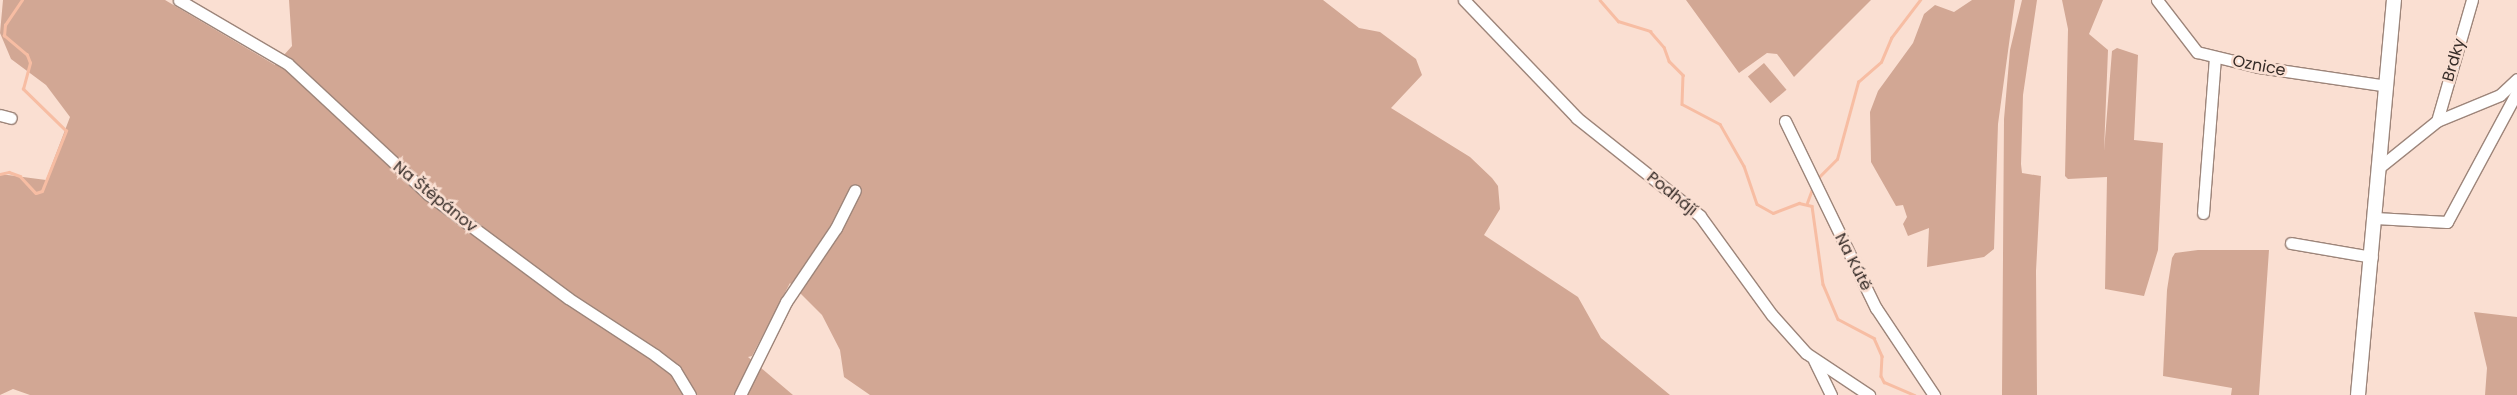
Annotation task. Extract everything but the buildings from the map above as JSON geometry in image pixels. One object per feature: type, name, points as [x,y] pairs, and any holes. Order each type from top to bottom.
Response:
[{"type":"street","name":"Na Štěpánov","points":[[179,0],[288,64],[428,194],[568,298],[655,354],[675,370],[690,395]]},
{"type":"street","name":"Podhájí","points":[[1464,0],[1577,118],[1700,216],[1772,315],[1814,360],[1869,395]]},
{"type":"street","name":"Oznice","points":[[2157,0],[2197,52],[2215,57],[2387,86]]},
{"type":"street","points":[[2358,395],[2381,166],[2394,0]]},
{"type":"street","name":"Brdky","points":[[2437,121],[2472,0]]},
{"type":"street","points":[[2203,213],[2215,57]]},
{"type":"street","points":[[2381,166],[2437,121],[2500,94],[2517,79]]},
{"type":"street","points":[[2376,218],[2447,222],[2517,92]]},
{"type":"street","name":"Na Kútě","points":[[1785,121],[1876,308],[1934,395]]},
{"type":"street","points":[[740,395],[786,302],[836,228],[855,190]]},
{"type":"street","points":[[2290,243],[2372,257]]},
{"type":"street","points":[[1814,360],[1831,395]]},
{"type":"shaded area","points":[[3,0],[165,0],[275,65],[292,46],[289,0],[1323,0],[1359,28],[1380,32],[1416,59],[1422,75],[1391,108],[1470,157],[1498,186],[1500,209],[1484,235],[1578,297],[1601,338],[1670,395],[870,395],[844,377],[840,350],[822,315],[790,283],[752,356],[748,357],[793,395],[30,395],[13,389],[0,395],[0,174],[46,180],[70,117],[46,85],[11,59],[0,33]]},
{"type":"shaded area","points":[[1686,0],[1871,0],[1794,77],[1777,54],[1767,53],[1739,73]]},
{"type":"shaded area","points":[[1972,0],[2015,0],[1998,124],[1994,249],[1984,257],[1927,267],[1929,228],[1908,236],[1903,224],[1907,217],[1903,205],[1896,206],[1871,162],[1870,112],[1878,91],[1913,43],[1924,14],[1935,5],[1954,12]]},
{"type":"shaded area","points":[[2022,0],[2037,0],[2023,95],[2021,164],[2022,173],[2041,176],[2036,271],[2037,395],[2002,395],[2004,119],[2010,50]]},
{"type":"shaded area","points":[[2062,0],[2103,0],[2089,34],[2108,50],[2104,151],[2112,51],[2117,48],[2138,55],[2134,140],[2163,143],[2158,250],[2144,296],[2105,289],[2107,177],[2068,179],[2065,176],[2068,29]]},
{"type":"shaded area","points":[[1764,63],[1786,90],[1770,103],[1748,76]]},
{"type":"shaded area","points":[[2198,250],[2269,250],[2259,395],[2231,395],[2232,388],[2163,376],[2167,290],[2172,258],[2175,253]]},
{"type":"shaded area","points":[[2474,312],[2517,317],[2517,395],[2485,395],[2487,368]]},
{"type":"waterway","points":[[0,174],[9,172],[20,176],[36,193],[42,191],[66,131],[23,89],[30,63],[27,55],[4,36],[5,25],[22,0]]},
{"type":"waterway","points":[[1600,0],[1618,21],[1650,31],[1664,47],[1669,61],[1683,75],[1682,104],[1720,124],[1744,166],[1757,204],[1773,213],[1799,203],[1812,206],[1823,284],[1838,319],[1874,338],[1882,356],[1881,376],[1884,382],[1914,395]]},
{"type":"waterway","points":[[1817,179],[1837,159],[1858,82],[1881,62],[1891,38],[1920,0]]},
{"type":"waterway","points":[[1807,203],[1812,189]]}]
